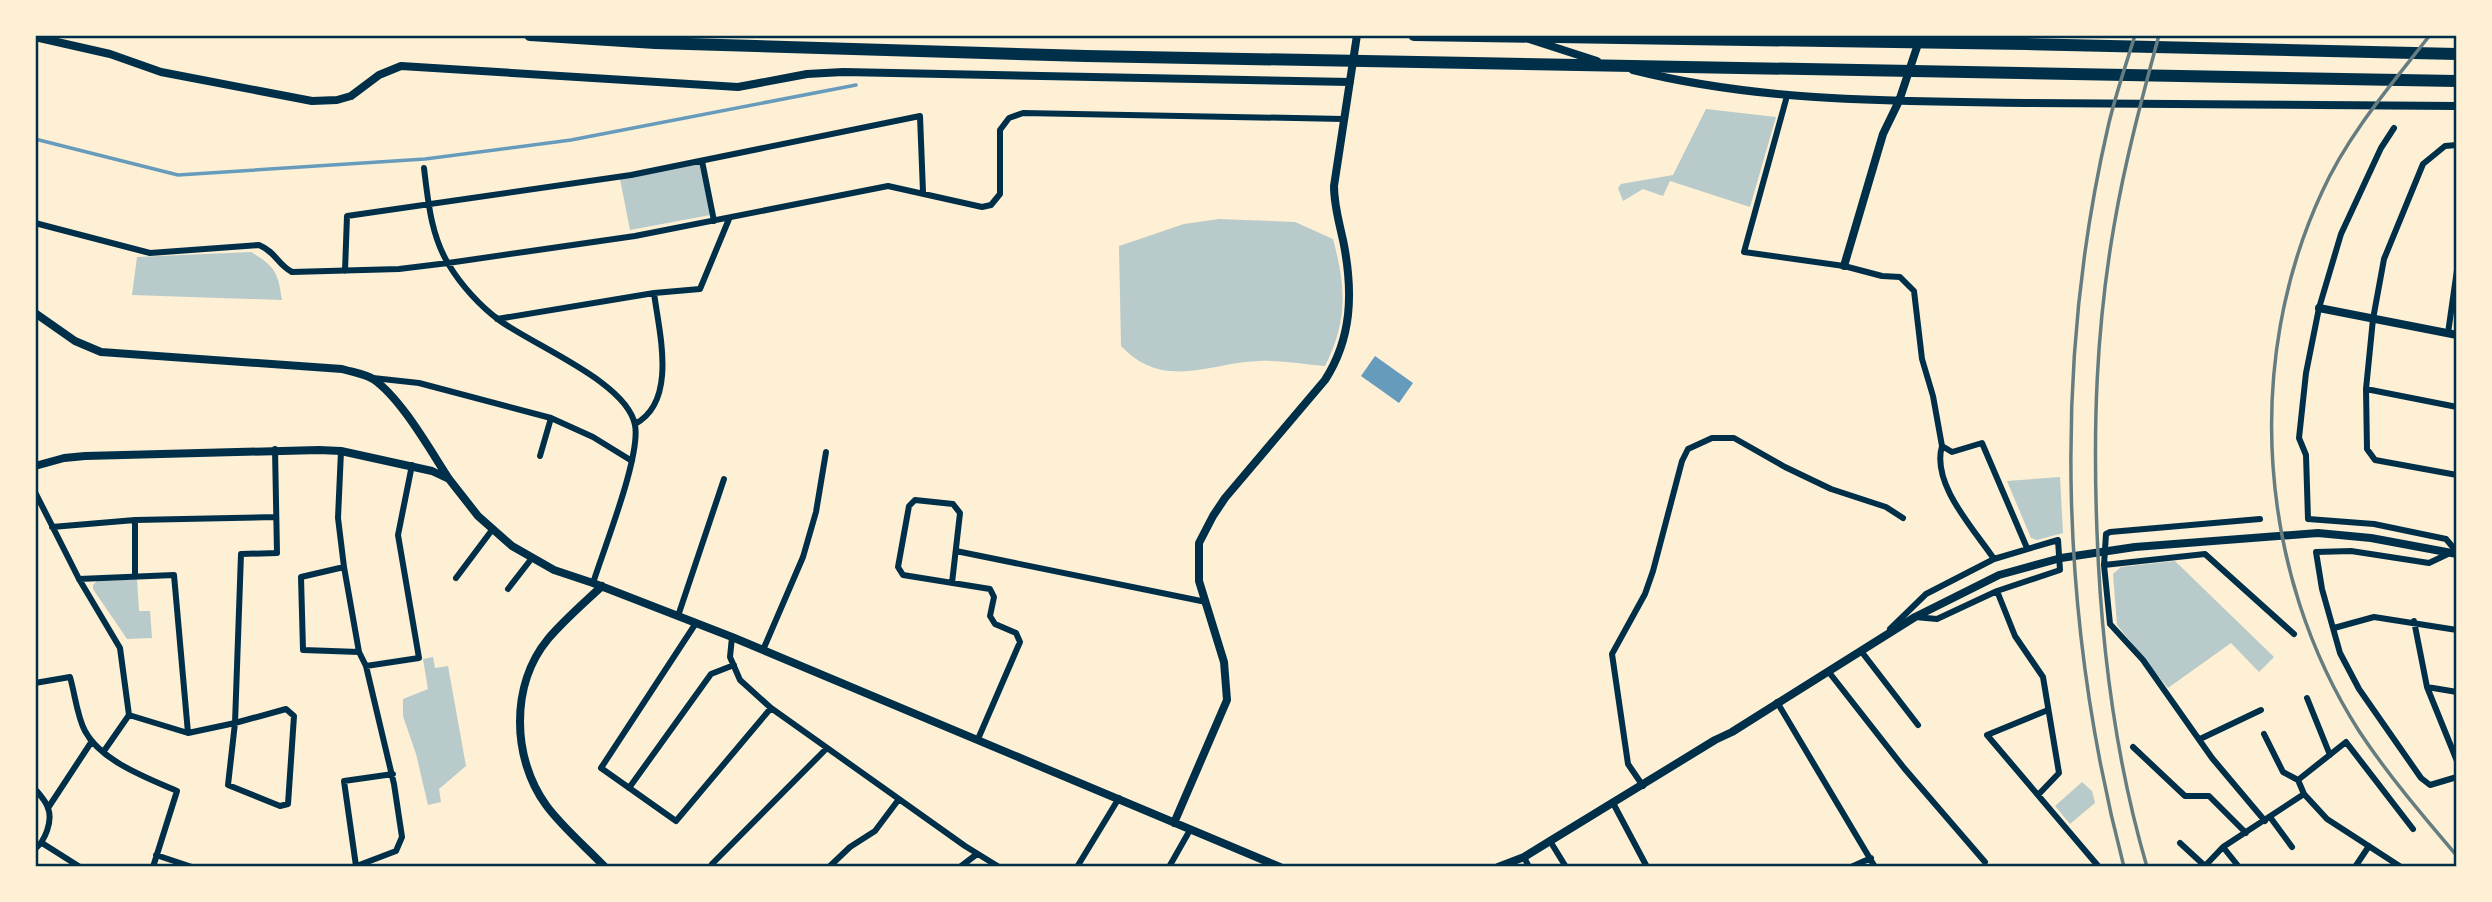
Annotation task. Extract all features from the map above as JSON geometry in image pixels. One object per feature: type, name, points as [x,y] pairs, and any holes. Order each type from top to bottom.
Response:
[{"type":"highway","points":[[530,35],[655,43],[1100,56],[2457,81]]},
{"type":"highway","points":[[1414,35],[2025,44],[2457,54]]},
{"type":"street","points":[[1174,823],[1227,700],[1224,662],[1199,581],[1198,557],[1202,534],[1225,498],[1325,380],[1343,344],[1348,321],[1350,286],[1344,244],[1334,205],[1334,186],[1357,35]]},
{"type":"street","points":[[1516,35],[1580,57],[1685,83],[1787,96],[1899,101],[2457,106]]},
{"type":"street","points":[[1844,266],[1883,134],[1899,101],[1921,35]]},
{"type":"street","points":[[35,37],[110,54],[161,72],[312,101],[337,100],[351,96],[379,75],[401,66],[738,87],[807,74],[843,72],[1350,82]]},
{"type":"street","points":[[1787,96],[1744,252],[1900,277],[1914,291],[1922,359],[1933,396],[1942,446],[1938,460],[1956,509],[1994,559]]},
{"type":"street","points":[[35,223],[150,253],[259,245],[271,250],[285,268],[292,272],[399,269],[635,236],[888,186],[982,207],[991,205],[1000,194],[1000,130],[1009,118],[1023,113],[1344,119]]},
{"type":"street","points":[[345,271],[347,216],[631,175],[920,116],[923,192]]},
{"type":"street","points":[[2394,128],[2381,148],[2341,234],[2319,309],[2306,373],[2299,438],[2306,454],[2308,519],[2374,524],[2446,539],[2455,553]]},
{"type":"street","points":[[2457,145],[2445,146],[2423,164],[2388,246],[2373,319],[2366,389],[2367,449],[2375,460],[2457,475]]},
{"type":"street","points":[[702,161],[714,221]]},
{"type":"street","points":[[424,168],[434,230],[447,263],[481,305],[498,319],[606,384],[629,410],[635,424],[632,461],[598,585],[548,639],[537,656],[525,687],[520,716],[524,754],[537,789],[555,816],[605,867]]},
{"type":"street","points":[[498,319],[654,293],[700,289],[729,219]]},
{"type":"street","points":[[2319,309],[2452,334],[2457,270]]},
{"type":"street","points":[[635,424],[644,419],[651,410],[663,373],[654,293]]},
{"type":"street","points":[[35,313],[75,341],[101,352],[342,369],[371,377],[419,383],[551,418],[593,437],[632,461]]},
{"type":"street","points":[[371,377],[385,388],[478,516],[512,546],[554,570],[696,622],[1280,867]]},
{"type":"street","points":[[2366,389],[2457,407]]},
{"type":"street","points":[[540,456],[551,418]]},
{"type":"street","points":[[1643,786],[1628,764],[1612,654],[1644,594],[1653,571],[1682,461],[1688,449],[1712,438],[1734,438],[1831,489],[1886,508],[1903,518]]},
{"type":"street","points":[[1942,446],[1952,452],[1982,443],[2027,548]]},
{"type":"street","points":[[35,466],[64,458],[85,456],[275,449],[341,451],[412,465],[449,479]]},
{"type":"street","points":[[129,715],[188,733],[235,723],[286,709],[294,716],[288,804],[280,806],[229,785],[235,723],[241,554],[277,553],[275,449]]},
{"type":"street","points":[[341,451],[338,518],[344,567],[359,652],[366,666],[393,774],[402,836],[396,851],[355,867],[344,782],[393,774]]},
{"type":"street","points":[[763,650],[803,557],[816,512],[826,452]]},
{"type":"street","points":[[366,666],[419,658],[398,535],[412,465]]},
{"type":"street","points":[[678,615],[724,479]]},
{"type":"street","points":[[35,492],[79,579],[120,648],[129,715],[104,751]]},
{"type":"street","points":[[952,583],[960,513],[953,504],[915,500],[909,506],[898,567],[903,575],[952,583],[990,589],[994,597],[990,616],[995,624],[1016,633],[1020,642],[978,739]]},
{"type":"street","points":[[52,527],[135,520],[276,517]]},
{"type":"street","points":[[2260,519],[2110,532],[2106,534],[2104,565],[2110,624],[2143,660],[2212,758],[2292,847]]},
{"type":"street","points":[[135,520],[135,575]]},
{"type":"street","points":[[456,578],[492,530]]},
{"type":"street","points":[[1497,867],[1524,857],[1643,786],[1884,636],[1999,575],[2061,558],[2135,547],[2318,533],[2371,538],[2455,553]]},
{"type":"street","points":[[1884,636],[1926,594],[1994,559],[2058,540],[2060,570],[1997,591],[1937,619],[1915,618]]},
{"type":"street","points":[[956,551],[1206,602]]},
{"type":"street","points":[[2455,553],[2429,563],[2351,551],[2316,552],[2322,589],[2340,653],[2359,689],[2421,778],[2430,785],[2457,777]]},
{"type":"street","points":[[2104,565],[2205,554],[2294,634]]},
{"type":"street","points":[[508,589],[532,558]]},
{"type":"street","points":[[344,567],[301,577],[303,650],[359,652]]},
{"type":"street","points":[[79,579],[174,575],[188,733]]},
{"type":"street","points":[[1997,591],[2015,636],[2043,677],[2059,773],[2038,795]]},
{"type":"street","points":[[2334,628],[2374,617],[2457,629]]},
{"type":"street","points":[[2414,621],[2427,687],[2457,761]]},
{"type":"street","points":[[696,622],[601,768],[676,821],[771,708]]},
{"type":"street","points":[[732,637],[730,657],[740,680],[771,708],[999,867]]},
{"type":"street","points":[[1861,651],[1918,725]]},
{"type":"street","points":[[629,788],[711,674],[734,665]]},
{"type":"street","points":[[1828,671],[1905,768],[1985,862]]},
{"type":"street","points":[[35,683],[70,677],[84,729],[92,741],[130,771],[177,791],[153,867]]},
{"type":"street","points":[[2427,687],[2457,692]]},
{"type":"street","points":[[2307,698],[2330,755]]},
{"type":"street","points":[[1777,702],[1875,867]]},
{"type":"street","points":[[2048,710],[1987,736],[2099,867]]},
{"type":"street","points":[[2200,739],[2261,710]]},
{"type":"street","points":[[2264,734],[2283,772],[2298,780],[2304,794],[2327,819],[2401,867]]},
{"type":"street","points":[[48,808],[92,741]]},
{"type":"street","points":[[2298,780],[2346,742],[2413,829]]},
{"type":"street","points":[[2133,747],[2185,796],[2209,796],[2246,833]]},
{"type":"street","points":[[712,864],[827,748]]},
{"type":"street","points":[[35,789],[48,808],[49,823],[42,843],[35,849]]},
{"type":"street","points":[[2180,843],[2204,866],[2223,847],[2304,794]]},
{"type":"street","points":[[1077,867],[1119,798]]},
{"type":"street","points":[[829,867],[850,847],[875,831],[899,799]]},
{"type":"street","points":[[1613,803],[1647,867]]},
{"type":"street","points":[[1169,867],[1190,830]]},
{"type":"street","points":[[1550,841],[1566,867]]},
{"type":"street","points":[[42,843],[80,867]]},
{"type":"street","points":[[2355,867],[2369,846]]},
{"type":"street","points":[[2223,847],[2239,867]]},
{"type":"street","points":[[960,867],[977,854]]},
{"type":"street","points":[[156,855],[192,867]]},
{"type":"street","points":[[1524,857],[1529,867]]},
{"type":"street","points":[[1851,867],[1871,858]]},
{"type":"shaded area","points":[[1706,109],[1776,117],[1750,207],[1670,181],[1663,196],[1643,189],[1623,201],[1618,188],[1621,184],[1673,175]]},
{"type":"shaded area","points":[[700,164],[710,215],[630,230],[620,179]]},
{"type":"shaded area","points":[[1219,219],[1295,222],[1333,239],[1340,273],[1342,304],[1338,334],[1325,366],[1259,361],[1170,371],[1153,368],[1137,360],[1121,346],[1119,246],[1184,224]]},
{"type":"shaded area","points":[[251,252],[271,267],[279,283],[282,300],[132,295],[137,257]]},
{"type":"shaded area","points":[[2060,477],[2063,533],[2037,540],[2031,538],[2007,481]]},
{"type":"shaded area","points":[[2175,561],[2274,657],[2259,672],[2231,643],[2168,688],[2117,625],[2113,574],[2121,567]]},
{"type":"shaded area","points":[[137,579],[139,611],[150,611],[152,638],[127,639],[93,589],[97,581]]},
{"type":"shaded area","points":[[433,657],[435,668],[448,666],[466,766],[439,789],[441,802],[428,805],[416,754],[403,716],[403,699],[428,689],[423,659]]},
{"type":"shaded area","points":[[2082,782],[2092,791],[2095,803],[2070,824],[2055,806]]},
{"type":"water","points":[[1375,356],[1413,383],[1399,403],[1361,376]]},
{"type":"waterway","points":[[35,139],[178,175],[425,159],[571,140],[856,85]]},
{"type":"railway","points":[[2124,867],[2103,776],[2087,684],[2076,591],[2071,498],[2072,404],[2078,311],[2090,219],[2111,115],[2135,35]]},
{"type":"railway","points":[[2147,867],[2126,785],[2106,659],[2097,532],[2095,455],[2100,341],[2108,264],[2129,154],[2159,35]]},
{"type":"railway","points":[[2430,35],[2371,110],[2344,150],[2322,192],[2297,257],[2280,326],[2272,396],[2273,466],[2282,536],[2300,604],[2325,669],[2370,747],[2457,856]]}]
